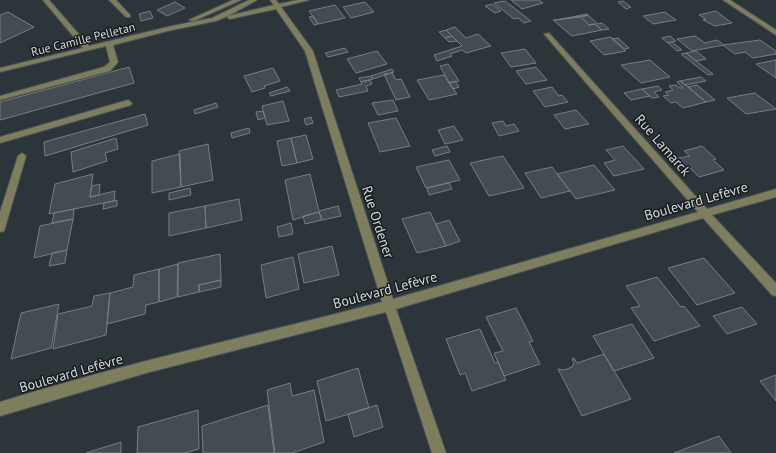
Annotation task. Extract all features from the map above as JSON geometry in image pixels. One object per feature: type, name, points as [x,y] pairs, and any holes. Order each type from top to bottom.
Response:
[{"type":"street","points":[[46,0],[87,48]]},
{"type":"street","points":[[112,0],[128,16]]},
{"type":"street","name":"Rue Camille Pelletan","points":[[0,70],[87,48],[143,39],[238,0]]},
{"type":"street","name":"Rue Camille Pelletan","points":[[214,20],[254,0]]},
{"type":"street","name":"Rue Camille Pelletan","points":[[172,28],[214,20],[276,3],[306,0]]},
{"type":"street","points":[[726,0],[776,33]]},
{"type":"street","name":"Rue Ordener","points":[[276,3],[308,51],[389,305],[439,453]]},
{"type":"street","name":"Rue Lamarck","points":[[547,34],[705,214],[776,291]]},
{"type":"street","points":[[0,98],[107,69],[114,62],[108,44]]},
{"type":"street","points":[[0,140],[128,103]]},
{"type":"street","points":[[0,228],[22,156]]},
{"type":"street","name":"Boulevard Lefèvre","points":[[0,410],[39,396],[389,305],[776,193]]},
{"type":"building","points":[[511,0],[539,0],[543,3],[522,9]]},
{"type":"building","points":[[505,1],[531,21],[524,23],[518,18],[514,19],[494,3]]},
{"type":"building","points":[[623,1],[631,7],[626,9],[618,2]]},
{"type":"building","points":[[175,2],[185,8],[167,16],[157,10]]},
{"type":"building","points":[[365,2],[374,12],[351,18],[343,7]]},
{"type":"building","points":[[492,4],[501,11],[495,13],[485,6]]},
{"type":"building","points":[[335,5],[345,18],[318,24],[309,11]]},
{"type":"building","points":[[150,11],[153,18],[141,21],[139,14]]},
{"type":"building","points":[[716,11],[732,23],[715,26],[703,20],[706,19],[699,15]]},
{"type":"building","points":[[8,12],[34,27],[0,43],[0,15]]},
{"type":"building","points":[[665,12],[676,20],[653,24],[643,16]]},
{"type":"building","points":[[587,14],[588,15],[556,20]]},
{"type":"building","points":[[588,15],[598,24],[602,23],[609,29],[602,30],[595,24],[589,25],[581,17]]},
{"type":"building","points":[[313,16],[318,24],[314,25],[309,17]]},
{"type":"building","points":[[581,17],[589,25],[595,24],[602,30],[572,36],[553,20]]},
{"type":"building","points":[[455,27],[466,38],[478,34],[491,46],[466,53],[462,50],[450,54],[452,56],[437,61],[434,55],[462,46],[446,30]]},
{"type":"building","points":[[446,30],[452,36],[445,38],[439,32]]},
{"type":"building","points":[[452,36],[457,41],[449,42],[445,38]]},
{"type":"building","points":[[670,36],[676,41],[668,43],[662,38]]},
{"type":"building","points":[[695,36],[705,43],[717,40],[724,45],[692,51],[677,39]]},
{"type":"building","points":[[611,37],[626,51],[604,55],[590,41]]},
{"type":"building","points":[[618,38],[629,48],[624,49],[612,39]]},
{"type":"building","points":[[760,40],[776,51],[776,54],[753,58],[745,52],[735,54],[723,45]]},
{"type":"building","points":[[672,42],[682,50],[677,51],[668,43]]},
{"type":"building","points":[[345,48],[348,52],[328,57],[325,53]]},
{"type":"building","points":[[525,49],[536,63],[511,67],[501,53]]},
{"type":"building","points":[[377,51],[387,64],[356,73],[347,59]]},
{"type":"building","points":[[696,51],[706,59],[696,61],[686,53]]},
{"type":"building","points":[[686,53],[713,74],[708,75],[681,54]]},
{"type":"building","points":[[650,60],[670,77],[641,83],[621,65]]},
{"type":"building","points":[[776,60],[776,78],[756,64]]},
{"type":"building","points":[[448,64],[459,81],[449,83],[440,66]]},
{"type":"building","points":[[129,67],[134,83],[0,120],[0,102]]},
{"type":"building","points":[[536,67],[547,80],[526,84],[516,71]]},
{"type":"building","points":[[273,68],[280,81],[252,92],[244,76]]},
{"type":"building","points":[[392,69],[394,72],[373,79],[371,76]]},
{"type":"building","points":[[392,73],[396,80],[401,79],[410,97],[396,100],[384,74]]},
{"type":"building","points":[[444,75],[457,94],[429,100],[417,80]]},
{"type":"building","points":[[371,76],[373,79],[361,82],[359,78]]},
{"type":"building","points":[[701,77],[706,81],[685,85],[680,81]]},
{"type":"building","points":[[370,80],[372,84],[366,86],[368,91],[339,97],[336,90],[362,84],[361,82]]},
{"type":"building","points":[[455,81],[459,87],[453,89],[449,83]]},
{"type":"building","points":[[680,81],[706,102],[683,108],[676,102],[671,103],[663,96],[669,95],[665,92],[673,90],[669,86],[676,85],[683,88],[677,82]]},
{"type":"building","points":[[697,85],[715,100],[706,102],[688,87]]},
{"type":"building","points":[[658,86],[662,90],[654,92],[659,97],[652,98],[642,89]]},
{"type":"building","points":[[287,87],[290,91],[271,96],[269,93]]},
{"type":"building","points":[[552,87],[559,96],[562,95],[568,102],[545,107],[533,91]]},
{"type":"building","points":[[642,89],[650,96],[631,100],[624,93]]},
{"type":"building","points":[[755,93],[776,109],[746,114],[727,98]]},
{"type":"building","points":[[393,100],[398,111],[378,115],[372,103]]},
{"type":"building","points":[[283,101],[289,121],[267,125],[262,106]]},
{"type":"building","points":[[216,103],[218,107],[195,114],[194,110]]},
{"type":"building","points":[[576,110],[589,124],[565,129],[554,115]]},
{"type":"building","points":[[263,111],[265,118],[258,120],[256,112]]},
{"type":"building","points":[[145,114],[148,125],[45,156],[44,142]]},
{"type":"building","points":[[311,117],[313,123],[306,125],[304,119]]},
{"type":"building","points":[[396,118],[410,146],[380,152],[368,123]]},
{"type":"building","points":[[503,121],[506,126],[514,124],[519,131],[499,136],[492,123]]},
{"type":"building","points":[[454,126],[463,140],[445,144],[438,130]]},
{"type":"building","points":[[249,128],[250,133],[232,138],[231,133]]},
{"type":"building","points":[[306,135],[313,159],[297,163],[291,138]]},
{"type":"building","points":[[116,138],[118,149],[105,153],[107,161],[73,172],[71,152]]},
{"type":"building","points":[[291,138],[297,163],[282,166],[277,141]]},
{"type":"building","points":[[208,144],[213,180],[181,187],[179,151]]},
{"type":"building","points":[[447,146],[450,152],[435,156],[432,150]]},
{"type":"building","points":[[623,146],[644,169],[614,176],[604,163],[615,160],[606,150]]},
{"type":"building","points":[[702,146],[716,159],[713,160],[724,170],[699,177],[689,167],[683,168],[674,159],[690,156],[684,151]]},
{"type":"building","points":[[180,154],[181,187],[152,193],[152,161]]},
{"type":"building","points":[[503,156],[524,188],[489,196],[470,163]]},
{"type":"building","points":[[449,160],[460,180],[426,188],[416,167]]},
{"type":"building","points":[[594,165],[615,190],[576,199],[557,174]]},
{"type":"building","points":[[552,167],[570,191],[541,198],[525,173]]},
{"type":"building","points":[[93,174],[90,197],[115,191],[114,201],[49,214],[55,184]]},
{"type":"building","points":[[310,174],[319,211],[338,206],[341,216],[322,220],[319,212],[293,220],[285,180]]},
{"type":"building","points":[[449,183],[452,189],[429,195],[427,188]]},
{"type":"building","points":[[100,184],[99,195],[90,197],[92,186]]},
{"type":"building","points":[[190,188],[191,195],[169,200],[169,193]]},
{"type":"building","points":[[239,199],[242,220],[206,228],[205,206]]},
{"type":"building","points":[[117,200],[117,206],[103,209],[104,203]]},
{"type":"building","points":[[205,206],[206,228],[169,236],[169,213]]},
{"type":"building","points":[[74,209],[73,219],[52,223],[54,213]]},
{"type":"building","points":[[319,212],[322,220],[305,224],[303,216]]},
{"type":"building","points":[[430,212],[446,246],[417,253],[402,219]]},
{"type":"building","points":[[73,219],[67,250],[34,258],[40,226]]},
{"type":"building","points":[[449,220],[460,241],[446,246],[436,224]]},
{"type":"building","points":[[291,223],[293,234],[279,237],[277,227]]},
{"type":"building","points":[[332,246],[339,275],[304,283],[298,254]]},
{"type":"building","points":[[67,250],[65,263],[49,266],[52,253]]},
{"type":"building","points":[[220,254],[221,280],[199,285],[199,292],[178,297],[178,263]]},
{"type":"building","points":[[293,257],[299,289],[266,298],[261,265]]},
{"type":"building","points":[[704,258],[735,293],[697,305],[668,268]]},
{"type":"building","points":[[178,264],[177,297],[159,302],[159,269]]},
{"type":"building","points":[[159,269],[159,302],[146,305],[145,314],[107,324],[110,293],[133,287],[134,275]]},
{"type":"building","points":[[657,277],[681,307],[684,306],[700,326],[654,341],[631,308],[640,306],[626,286]]},
{"type":"building","points":[[221,280],[221,287],[199,292],[199,285]]},
{"type":"building","points":[[110,293],[106,335],[53,349],[58,314],[92,306],[94,296]]},
{"type":"building","points":[[59,304],[51,348],[11,359],[21,313]]},
{"type":"building","points":[[742,307],[757,324],[727,334],[713,316]]},
{"type":"building","points":[[516,308],[533,341],[529,342],[540,364],[504,376],[494,353],[503,351],[486,317]]},
{"type":"building","points":[[632,324],[654,358],[614,371],[593,336]]},
{"type":"building","points":[[480,329],[495,363],[498,362],[506,380],[472,391],[465,373],[460,375],[446,339]]},
{"type":"building","points":[[604,354],[631,399],[582,416],[558,369],[564,370],[572,367],[574,363],[572,359],[574,358],[577,363]]},
{"type":"building","points":[[358,368],[369,408],[326,421],[317,381]]},
{"type":"building","points":[[776,375],[776,401],[760,381]]},
{"type":"building","points":[[290,383],[292,396],[314,390],[324,442],[292,453],[275,453],[267,390]]},
{"type":"building","points":[[268,405],[274,453],[203,453],[202,426]]},
{"type":"building","points":[[377,405],[383,427],[354,437],[348,414]]},
{"type":"building","points":[[198,410],[199,449],[185,453],[137,453],[138,427]]},
{"type":"building","points":[[719,436],[731,453],[674,453]]},
{"type":"building","points":[[121,442],[121,453],[86,453]]}]
